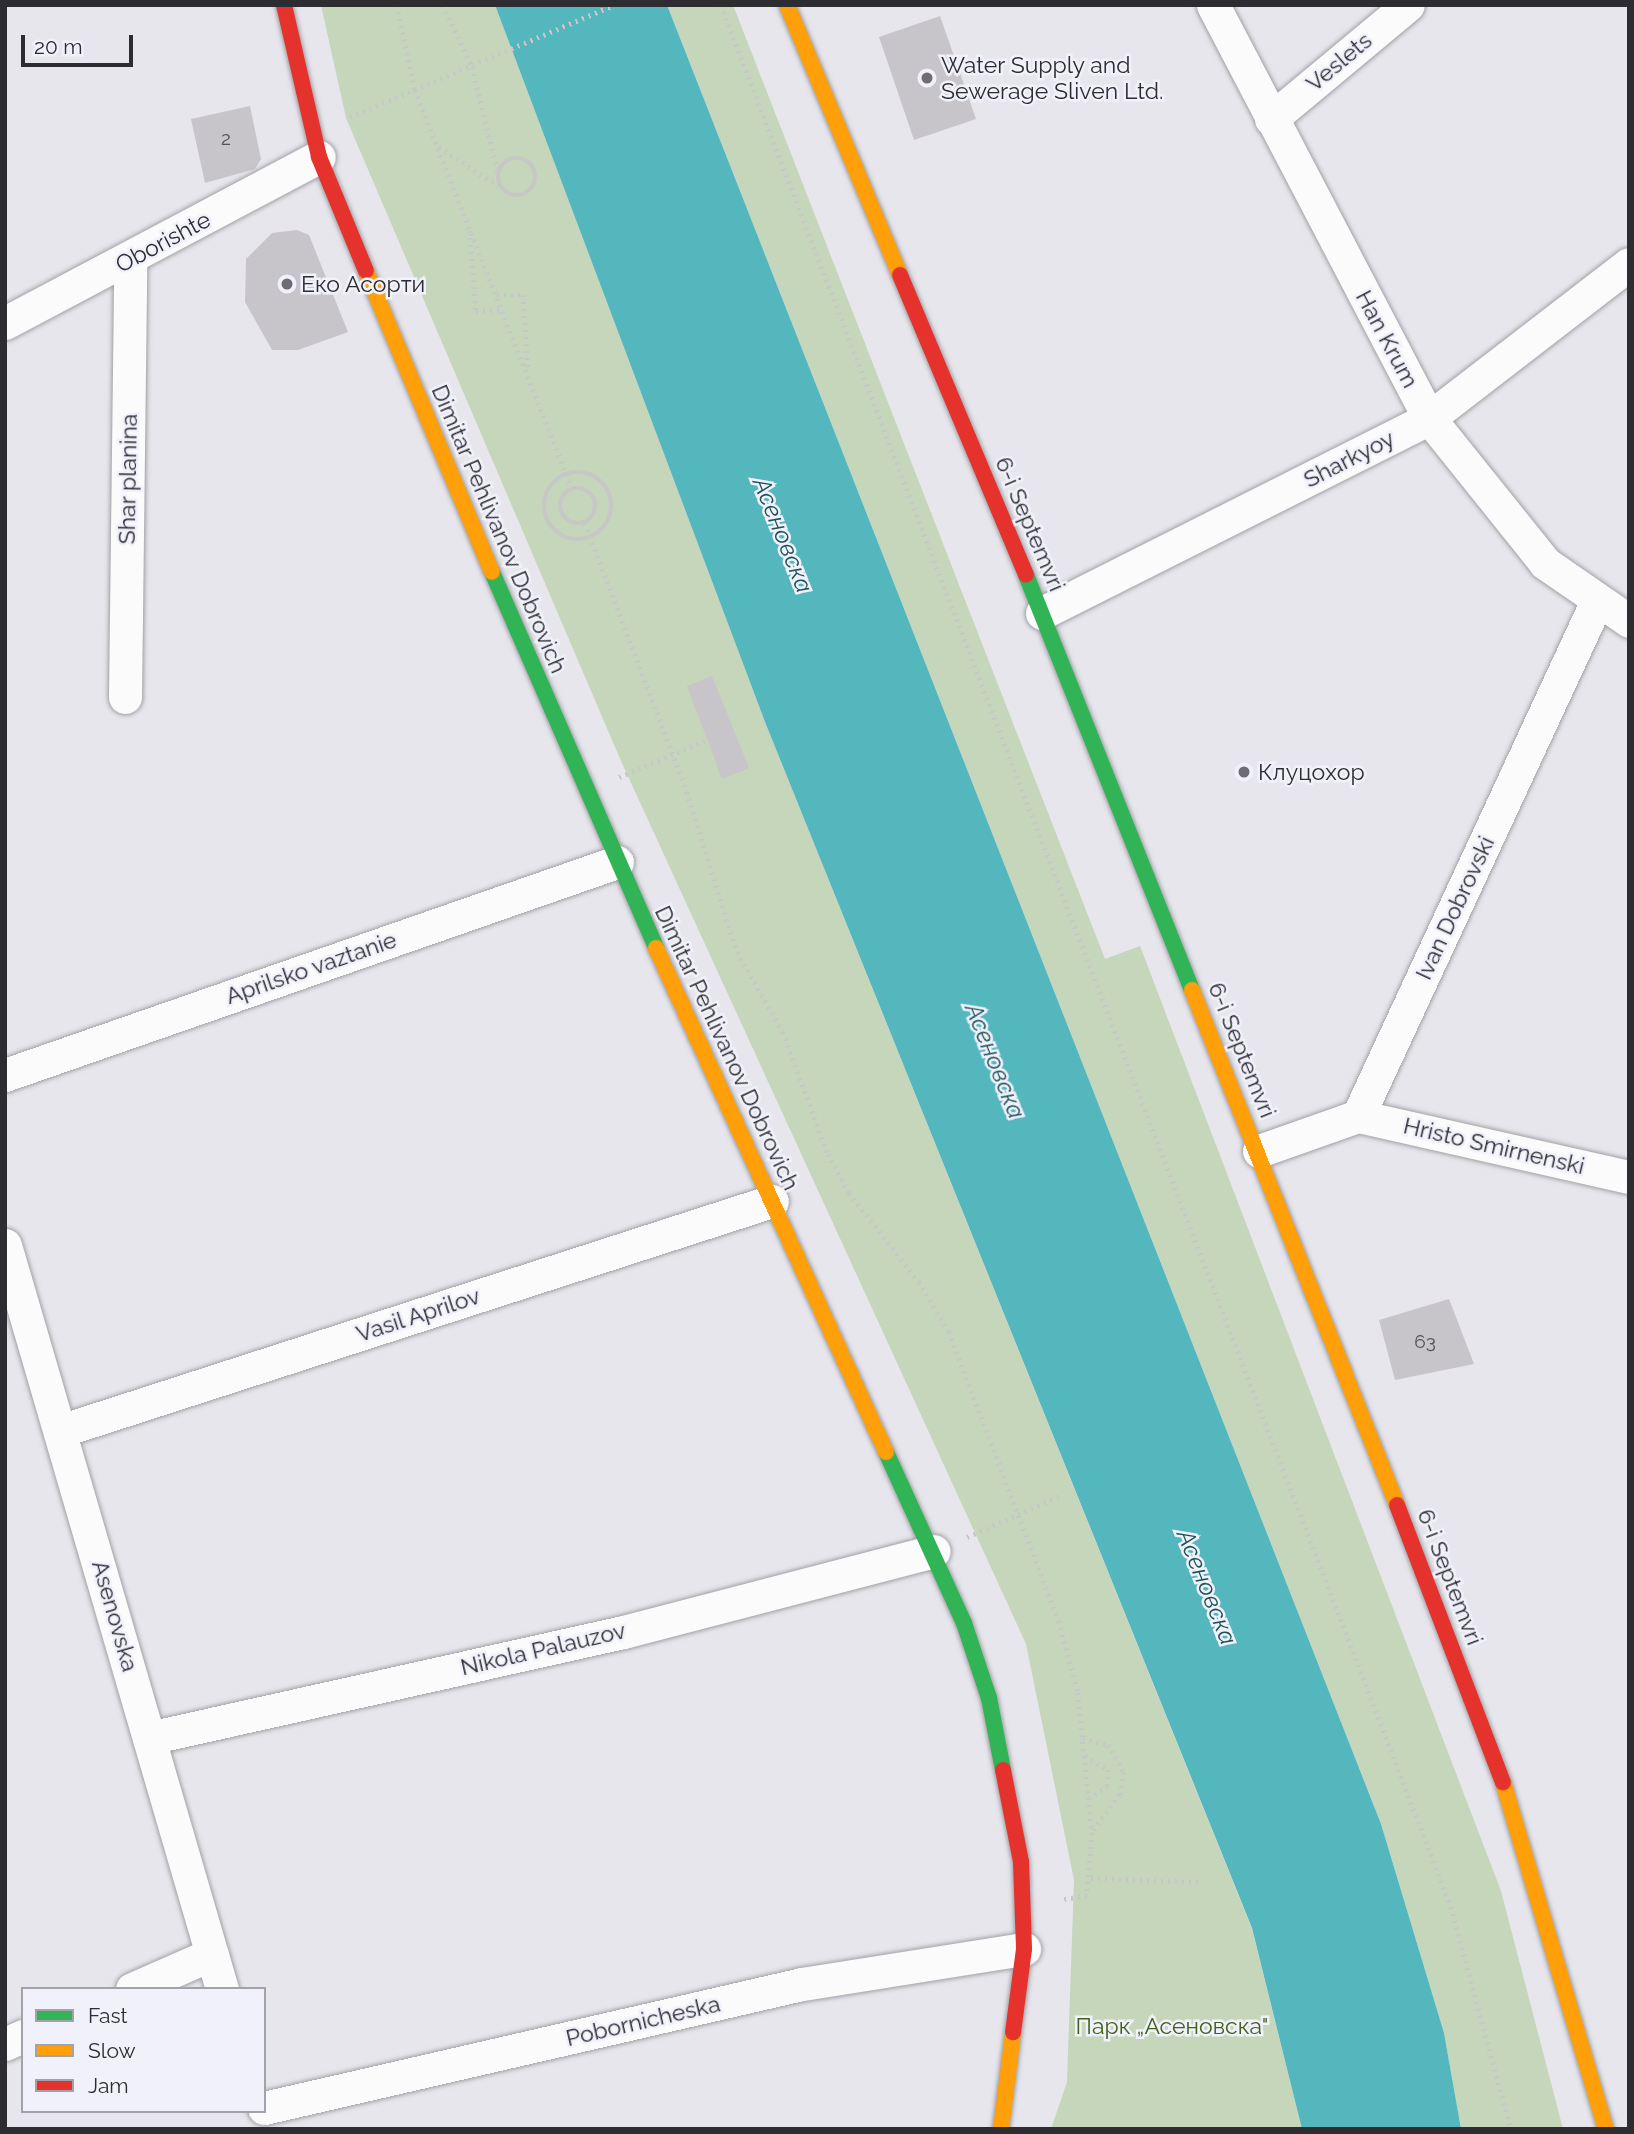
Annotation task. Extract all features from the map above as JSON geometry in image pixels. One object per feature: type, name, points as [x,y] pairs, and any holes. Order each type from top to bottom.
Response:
[{"type":"main road","name":"Dimitar Pehlivanov Dobrovich","points":[[284,5],[314,145],[586,792],[934,1551],[989,1698],[1007,1775],[1023,1906],[1024,1949],[1001,2129]]},
{"type":"main road","name":"6-i Septemvri","points":[[787,5],[1042,613],[1259,1151],[1490,1740],[1606,2129]]},
{"type":"street","name":"Han Krum","points":[[1213,5],[1429,418],[1545,563],[1596,603],[1629,621]]},
{"type":"street","name":"Veslets","points":[[1271,119],[1408,5]]},
{"type":"street","name":"Oborishte","points":[[5,323],[130,260],[314,145]]},
{"type":"street","name":"Shar planina","points":[[125,697],[130,260]]},
{"type":"street","name":"Sharkyoy","points":[[1042,613],[1429,418],[1629,264]]},
{"type":"street","name":"Ivan Dobrovski","points":[[1358,1116],[1596,603]]},
{"type":"street","name":"Aprilsko vaztanie","points":[[5,1075],[617,862]]},
{"type":"street","points":[[1259,1151],[1358,1116]]},
{"type":"street","name":"Hristo Smirnenski","points":[[1358,1116],[1629,1177]]},
{"type":"street","name":"Vasil Aprilov","points":[[63,1430],[772,1201]]},
{"type":"street","name":"Asenovska","points":[[5,1245],[19,1338],[63,1430],[221,1987]]},
{"type":"street","name":"Nikola Palauzov","points":[[149,1738],[623,1632],[934,1551]]},
{"type":"street","name":"Pobornicheska","points":[[266,2108],[802,1984],[1024,1949]]},
{"type":"street","points":[[137,1987],[212,1954]]},
{"type":"street","points":[[5,2044],[21,2037]]},
{"type":"path","points":[[397,5],[415,90],[572,488]]},
{"type":"path","points":[[443,5],[472,67],[502,189]]},
{"type":"path","points":[[314,145],[415,90],[614,5]]},
{"type":"path","points":[[721,5],[1451,1907],[1511,2129]]},
{"type":"path","points":[[436,145],[502,189],[524,194],[536,173],[529,162],[517,158],[498,172]]},
{"type":"path","points":[[469,226],[476,311],[502,310]]},
{"type":"path","points":[[497,295],[523,295],[528,373]]},
{"type":"path","points":[[566,473],[598,477],[611,493],[608,525],[591,538],[567,538],[549,524],[544,500],[566,473]]},
{"type":"path","points":[[572,488],[590,492],[596,502],[594,515],[585,523],[568,522],[561,512],[562,495],[572,488]]},
{"type":"path","points":[[585,523],[673,754],[723,918],[783,1032],[828,1154],[849,1193],[919,1282],[949,1332],[975,1388],[1018,1514],[1059,1621],[1078,1693],[1090,1798],[1091,1878],[1087,1896],[1023,1906]]},
{"type":"path","points":[[586,792],[707,740]]},
{"type":"path","points":[[934,1551],[1060,1496]]},
{"type":"path","points":[[1083,1738],[1108,1745],[1124,1772],[1120,1795],[1091,1833]]},
{"type":"path","points":[[1085,1756],[1109,1770],[1108,1786],[1090,1798]]},
{"type":"path","points":[[1091,1878],[1198,1882]]},
{"type":"green space","name":"Парк „Асеновска\"","points":[[321,5],[495,5],[765,722],[1252,1929],[1302,2129],[1051,2129],[1067,2082],[1074,1880],[1026,1644],[621,761],[346,118]]},
{"type":"green space","points":[[667,5],[733,5],[1105,959],[1140,946],[1501,1891],[1563,2129],[1461,2129],[1444,2033],[1381,1824]]},
{"type":"water","name":"Асеновска","points":[[495,5],[667,5],[1381,1824],[1444,2033],[1461,2129],[1302,2129],[1252,1928],[765,722]]},
{"type":"building","name":"Water Supply and Sewerage Sliven Ltd.","points":[[940,16],[976,119],[914,140],[879,37]]},
{"type":"building","points":[[250,106],[261,159],[255,169],[205,183],[191,119]]},
{"type":"building","name":"Еко Асорти","points":[[297,230],[309,235],[348,332],[298,350],[272,350],[245,302],[246,259],[272,233]]},
{"type":"building","points":[[712,676],[749,768],[722,779],[687,686]]},
{"type":"building","points":[[1449,1299],[1474,1364],[1395,1380],[1379,1320]]},
{"type":"traffic: fast","points":[[492,572],[656,948]]},
{"type":"traffic: fast","points":[[1026,575],[1192,990]]},
{"type":"traffic: fast","points":[[886,1452],[964,1623],[989,1698],[1003,1770]]},
{"type":"traffic: slow","points":[[787,5],[900,275]]},
{"type":"traffic: slow","points":[[366,271],[492,572]]},
{"type":"traffic: slow","points":[[656,948],[886,1452]]},
{"type":"traffic: slow","points":[[1192,990],[1397,1505]]},
{"type":"traffic: slow","points":[[1503,1782],[1606,2129]]},
{"type":"traffic: slow","points":[[1001,2129],[1013,2032]]},
{"type":"traffic: jam","points":[[284,5],[319,157],[366,271]]},
{"type":"traffic: jam","points":[[900,275],[1026,575]]},
{"type":"traffic: jam","points":[[1397,1505],[1503,1782]]},
{"type":"traffic: jam","points":[[1003,1770],[1021,1862],[1024,1949],[1013,2032]]},
{"type":"place","name":"Water Supply and Sewerage Sliven Ltd.","points":[[927,78]]},
{"type":"place","name":"Еко Асорти","points":[[287,284]]},
{"type":"place","name":"Клуцохор","points":[[1244,772]]}]
